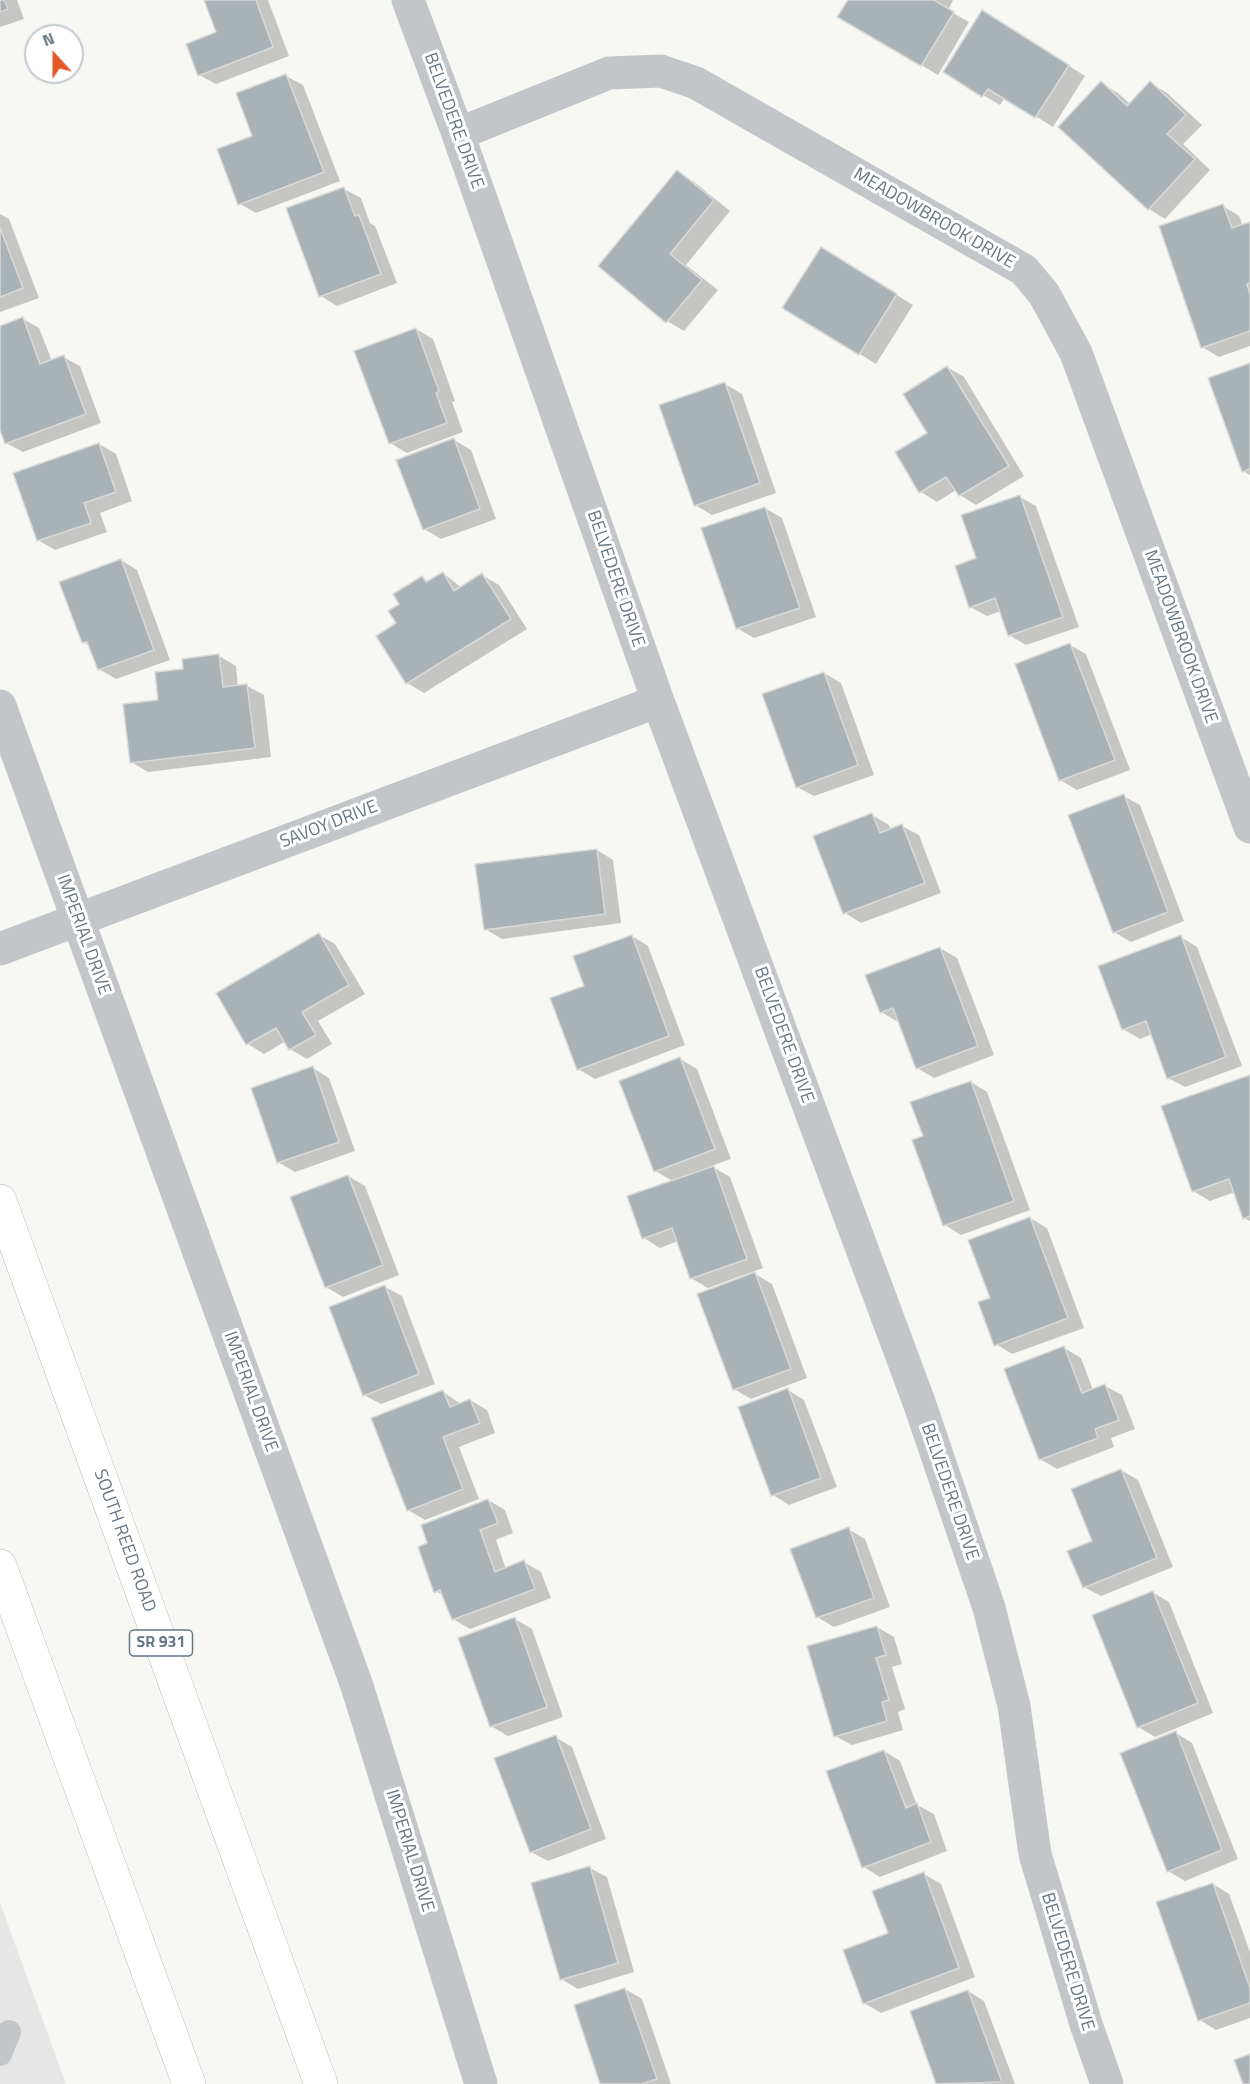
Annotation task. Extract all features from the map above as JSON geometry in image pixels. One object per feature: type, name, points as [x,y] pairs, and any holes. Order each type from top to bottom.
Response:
[{"type":"main road","name":"SOUTH REED ROAD","points":[[0,1201],[321,2084]]},
{"type":"main road","points":[[0,1566],[189,2084]]},
{"type":"street","name":"BELVEDERE DRIVE","points":[[408,0],[458,134],[658,701],[919,1402],[988,1608],[1014,1706],[1035,1854],[1086,2024],[1107,2084]]},
{"type":"street","name":"MEADOWBROOK DRIVE","points":[[458,134],[609,73],[661,71],[696,83],[1024,270],[1044,294],[1076,353],[1250,826]]},
{"type":"street","name":"SAVOY DRIVE","points":[[0,949],[658,701]]},
{"type":"street","name":"IMPERIAL DRIVE","points":[[0,706],[357,1686],[481,2084]]},
{"type":"shaded area","points":[[0,1903],[66,2084],[0,2084]]},
{"type":"building","points":[[0,0],[4,0],[8,9],[0,12]]},
{"type":"building","points":[[204,0],[256,0],[273,47],[198,76],[186,44],[216,32]]},
{"type":"building","points":[[848,0],[934,0],[954,12],[921,66],[837,17]]},
{"type":"building","points":[[982,10],[1069,65],[1035,118],[988,89],[982,97],[943,72]]},
{"type":"building","points":[[286,74],[324,172],[238,205],[217,149],[252,136],[236,93]]},
{"type":"building","points":[[1101,81],[1127,106],[1150,81],[1186,115],[1167,134],[1195,159],[1148,210],[1058,127]]},
{"type":"building","points":[[677,170],[714,200],[670,254],[702,280],[666,323],[598,266]]},
{"type":"building","points":[[344,187],[355,216],[359,215],[381,274],[319,297],[286,208]]},
{"type":"building","points":[[1223,204],[1232,228],[1250,222],[1250,283],[1247,284],[1250,294],[1250,331],[1201,348],[1159,226]]},
{"type":"building","points":[[0,228],[23,288],[0,297]]},
{"type":"building","points":[[821,247],[897,294],[859,355],[782,308]]},
{"type":"building","points":[[23,317],[40,364],[64,355],[86,414],[5,444],[0,430],[0,326]]},
{"type":"building","points":[[416,328],[439,391],[436,393],[447,423],[389,444],[354,351]]},
{"type":"building","points":[[1250,363],[1250,469],[1242,472],[1208,378]]},
{"type":"building","points":[[947,366],[1009,466],[959,496],[946,477],[919,493],[895,452],[927,433],[903,394]]},
{"type":"building","points":[[725,382],[760,483],[694,506],[659,405]]},
{"type":"building","points":[[454,438],[480,509],[423,530],[396,460]]},
{"type":"building","points":[[99,443],[116,492],[84,503],[91,523],[37,541],[13,473]]},
{"type":"building","points":[[1020,495],[1063,617],[1008,636],[995,598],[969,608],[955,566],[976,558],[961,515]]},
{"type":"building","points":[[765,507],[800,608],[736,629],[701,528]]},
{"type":"building","points":[[121,559],[154,650],[98,670],[87,642],[82,643],[59,582]]},
{"type":"building","points":[[443,572],[454,591],[482,573],[511,619],[406,684],[376,636],[396,623],[388,611],[399,604],[393,594],[422,576],[426,582]]},
{"type":"building","points":[[1070,643],[1115,760],[1059,781],[1015,664]]},
{"type":"building","points":[[219,654],[223,687],[247,684],[255,748],[130,763],[123,704],[158,700],[155,672],[183,669],[182,659]]},
{"type":"building","points":[[824,672],[858,765],[796,788],[762,694]]},
{"type":"building","points":[[1124,794],[1168,912],[1113,933],[1068,815]]},
{"type":"building","points":[[872,813],[880,833],[902,824],[925,883],[843,914],[813,836]]},
{"type":"building","points":[[597,849],[605,914],[484,930],[475,864]]},
{"type":"building","points":[[319,933],[349,985],[302,1012],[316,1035],[289,1050],[276,1028],[246,1045],[216,993]]},
{"type":"building","points":[[632,935],[669,1036],[577,1070],[550,998],[584,986],[573,956]]},
{"type":"building","points":[[1181,935],[1226,1057],[1167,1079],[1146,1021],[1122,1030],[1098,966]]},
{"type":"building","points":[[940,947],[978,1046],[916,1069],[893,1008],[880,1013],[865,975]]},
{"type":"building","points":[[680,1057],[715,1149],[654,1172],[619,1081]]},
{"type":"building","points":[[313,1066],[339,1142],[277,1163],[251,1088]]},
{"type":"building","points":[[1250,1075],[1250,1216],[1243,1219],[1229,1179],[1192,1192],[1161,1106]]},
{"type":"building","points":[[971,1081],[1014,1201],[943,1226],[912,1140],[923,1136],[910,1102]]},
{"type":"building","points":[[714,1166],[747,1259],[690,1279],[672,1228],[642,1239],[627,1196]]},
{"type":"building","points":[[348,1175],[383,1265],[325,1288],[290,1197]]},
{"type":"building","points":[[1030,1217],[1068,1318],[994,1346],[978,1302],[990,1298],[968,1240]]},
{"type":"building","points":[[755,1272],[791,1369],[733,1390],[697,1294]]},
{"type":"building","points":[[385,1285],[419,1374],[363,1396],[329,1307]]},
{"type":"building","points":[[1064,1346],[1082,1393],[1105,1384],[1119,1420],[1095,1429],[1098,1438],[1039,1460],[1004,1369]]},
{"type":"building","points":[[788,1388],[821,1478],[771,1496],[738,1407]]},
{"type":"building","points":[[443,1390],[450,1407],[470,1399],[480,1423],[443,1437],[463,1489],[407,1511],[371,1418]]},
{"type":"building","points":[[1121,1469],[1157,1558],[1083,1588],[1067,1551],[1092,1541],[1071,1489]]},
{"type":"building","points":[[488,1499],[498,1523],[480,1530],[495,1572],[524,1560],[535,1589],[452,1620],[440,1590],[434,1593],[418,1547],[427,1543],[421,1525]]},
{"type":"building","points":[[849,1527],[874,1598],[816,1618],[790,1549]]},
{"type":"building","points":[[1153,1591],[1198,1703],[1137,1728],[1092,1615]]},
{"type":"building","points":[[515,1617],[547,1707],[490,1727],[458,1638]]},
{"type":"building","points":[[877,1626],[886,1655],[876,1658],[889,1700],[882,1702],[887,1721],[834,1737],[807,1646]]},
{"type":"building","points":[[1176,1731],[1222,1850],[1167,1872],[1120,1753]]},
{"type":"building","points":[[556,1735],[591,1829],[530,1853],[494,1758]]},
{"type":"building","points":[[884,1750],[906,1808],[917,1803],[931,1842],[862,1868],[826,1771]]},
{"type":"building","points":[[590,1866],[618,1963],[560,1980],[531,1883]]},
{"type":"building","points":[[924,1872],[959,1968],[863,2004],[843,1950],[888,1933],[872,1891]]},
{"type":"building","points":[[1213,1883],[1250,1988],[1250,2003],[1198,2021],[1156,1902]]},
{"type":"building","points":[[625,1988],[657,2079],[641,2084],[600,2084],[574,2005]]},
{"type":"building","points":[[968,1990],[1002,2082],[936,2084],[910,2011]]},
{"type":"building","points":[[1250,2054],[1250,2084],[1243,2084],[1234,2060]]}]
